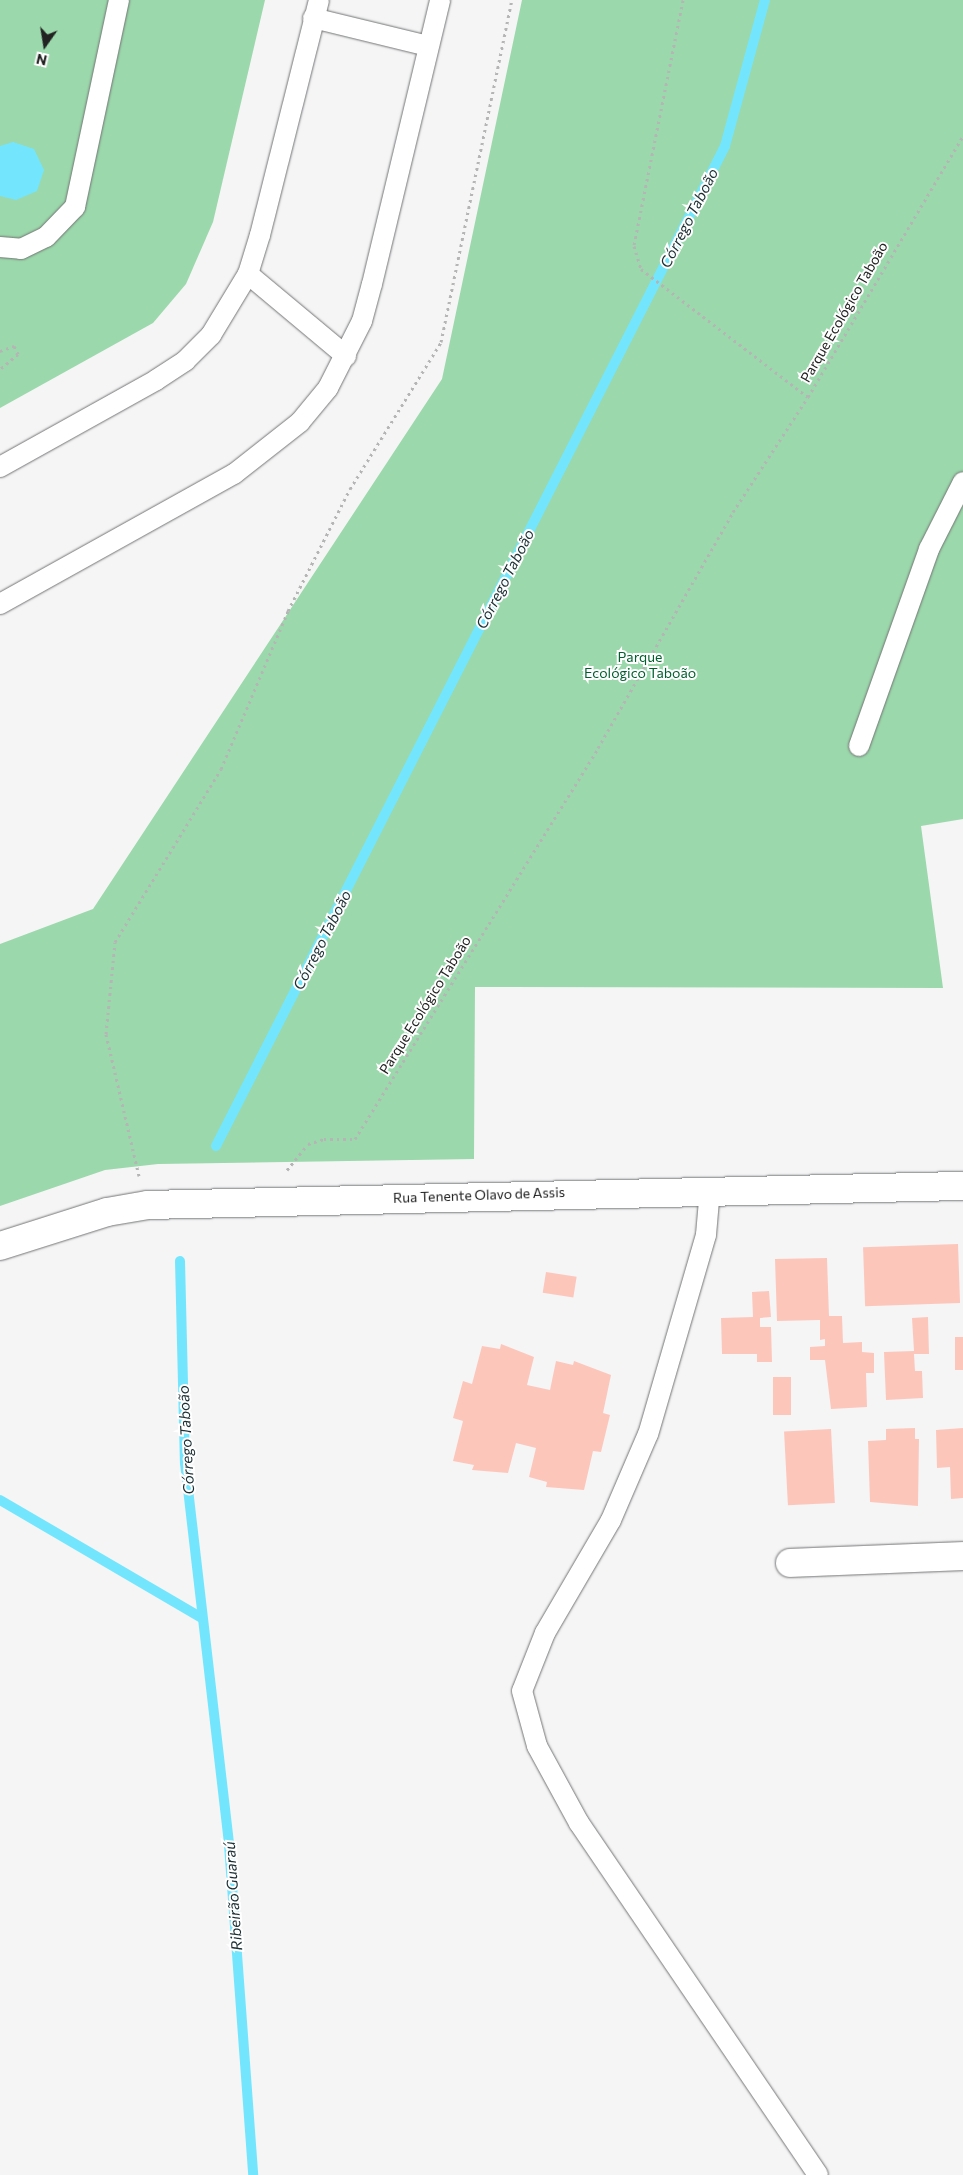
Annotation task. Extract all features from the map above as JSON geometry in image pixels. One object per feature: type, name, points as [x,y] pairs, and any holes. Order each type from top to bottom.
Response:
[{"type":"street","name":"Rua Tenente Olavo de Assis","points":[[0,1246],[107,1212],[148,1205],[710,1189],[963,1186]]},
{"type":"street","points":[[790,1563],[963,1556]]},
{"type":"lane","points":[[0,247],[22,249],[46,237],[75,207],[119,0]]},
{"type":"lane","points":[[0,604],[270,449],[311,408],[346,356],[372,284],[440,0]]},
{"type":"lane","points":[[0,467],[185,361],[210,335],[248,274],[316,9],[428,46]]},
{"type":"lane","points":[[248,274],[346,356]]},
{"type":"lane","points":[[859,746],[929,549],[963,482]]},
{"type":"lane","points":[[710,1189],[706,1235],[648,1434],[610,1520],[545,1633],[522,1691],[537,1746],[579,1823],[818,2175]]},
{"type":"path","points":[[148,1205],[126,1136],[106,1034],[115,942],[221,769],[288,611],[350,489],[441,342],[512,0]]},
{"type":"path","points":[[683,0],[634,246],[641,269],[808,397]]},
{"type":"path","name":"Parque Ecológico Taboão","points":[[261,1201],[308,1144],[324,1139],[355,1139],[598,748],[733,512],[808,397],[963,136]]},
{"type":"path","points":[[0,351],[14,346],[18,354],[0,369]]},
{"type":"green space","points":[[0,0],[265,0],[213,222],[186,284],[153,323],[0,408]]},
{"type":"green space","name":"Parque Ecológico Taboão","points":[[522,0],[963,0],[963,819],[921,826],[943,988],[475,987],[474,1159],[158,1164],[105,1170],[0,1206],[0,944],[93,909],[442,379]]},
{"type":"water","points":[[13,142],[34,149],[44,170],[37,191],[16,200],[0,196],[0,146]]},
{"type":"building","points":[[958,1244],[960,1303],[865,1306],[863,1247]]},
{"type":"building","points":[[827,1258],[829,1316],[842,1316],[843,1343],[862,1342],[862,1352],[874,1353],[874,1373],[866,1373],[867,1407],[831,1409],[825,1360],[810,1360],[810,1347],[825,1346],[825,1339],[820,1340],[820,1320],[777,1321],[775,1259]]},
{"type":"building","points":[[546,1272],[577,1277],[573,1298],[543,1293]]},
{"type":"building","points":[[769,1291],[771,1317],[760,1318],[760,1327],[771,1327],[772,1362],[757,1362],[757,1354],[722,1354],[721,1318],[753,1317],[752,1292]]},
{"type":"building","points":[[928,1317],[929,1354],[914,1354],[915,1371],[922,1371],[923,1398],[886,1400],[884,1352],[914,1351],[912,1318]]},
{"type":"building","points":[[955,1337],[963,1337],[963,1370],[955,1370]]},
{"type":"building","points":[[501,1344],[534,1357],[527,1385],[550,1390],[556,1361],[573,1365],[574,1361],[611,1375],[603,1413],[610,1415],[601,1452],[593,1451],[584,1490],[546,1487],[547,1482],[529,1477],[536,1448],[516,1443],[508,1473],[472,1470],[474,1465],[453,1461],[463,1421],[453,1418],[463,1381],[472,1384],[482,1346],[500,1349]]},
{"type":"building","points":[[773,1377],[791,1377],[791,1415],[773,1415]]},
{"type":"building","points":[[915,1428],[915,1439],[919,1439],[918,1506],[870,1502],[868,1441],[886,1440],[886,1429]]},
{"type":"building","points":[[963,1428],[963,1498],[951,1499],[950,1467],[937,1468],[936,1430]]},
{"type":"building","points":[[831,1429],[835,1503],[788,1505],[784,1431]]},
{"type":"waterway","name":"Córrego Taboão","points":[[216,1146],[725,146],[765,0]]},
{"type":"waterway","name":"Ribeirão Guaraú","points":[[180,1261],[185,1463],[229,1845],[253,2175]]},
{"type":"waterway","points":[[0,1500],[202,1618]]}]
